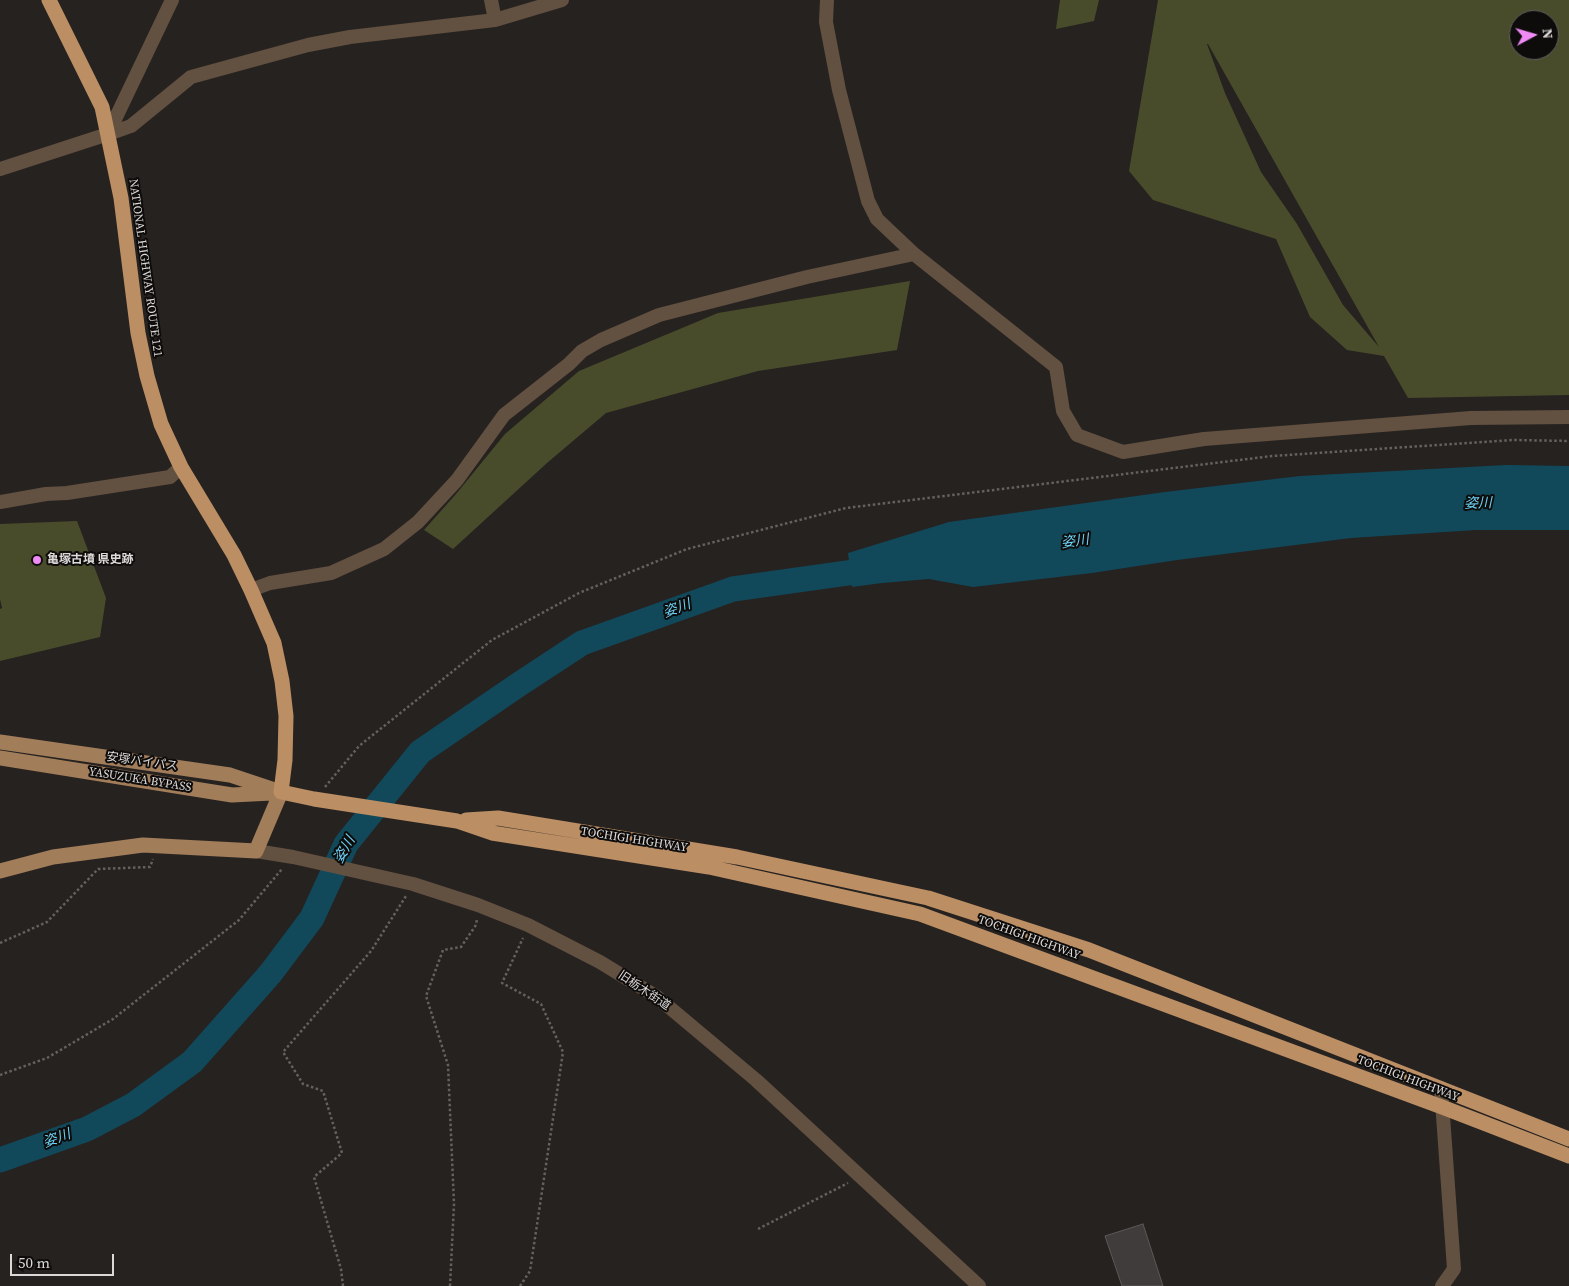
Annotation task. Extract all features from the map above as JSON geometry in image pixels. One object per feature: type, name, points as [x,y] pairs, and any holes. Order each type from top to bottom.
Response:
[{"type":"highway","name":"NATIONAL HIGHWAY ROUTE 121","points":[[49,0],[102,106],[121,198],[138,333],[147,376],[162,424],[181,467],[234,555],[252,590],[274,643],[282,681],[286,716],[285,760],[281,792]]},
{"type":"highway","name":"TOCHIGI HIGHWAY","points":[[281,792],[457,821],[492,833],[708,867],[920,914],[1442,1107],[1569,1156]]},
{"type":"highway","name":"TOCHIGI HIGHWAY","points":[[457,821],[498,818],[708,852],[928,898],[1088,950],[1569,1139]]},
{"type":"main road","name":"安塚バイパス","points":[[0,742],[230,775],[281,792]]},
{"type":"main road","name":"YASUZUKA BYPASS","points":[[0,758],[232,795],[281,792]]},
{"type":"main road","points":[[0,871],[53,857],[143,844],[256,851],[281,792]]},
{"type":"street","points":[[108,134],[172,0]]},
{"type":"street","points":[[490,0],[494,20]]},
{"type":"street","points":[[0,169],[131,126],[191,77],[308,45],[350,37],[494,20],[562,0]]},
{"type":"street","points":[[827,0],[826,22],[839,90],[860,163],[868,201],[877,219],[914,254],[1056,367],[1063,411],[1077,435],[1122,452],[1204,439],[1451,419],[1569,417]]},
{"type":"street","points":[[252,590],[270,583],[331,573],[384,549],[418,522],[457,480],[504,415],[569,364],[582,350],[601,340],[659,315],[807,278],[914,254]]},
{"type":"street","points":[[0,502],[170,477],[181,467]]},
{"type":"street","name":"旧栃木街道","points":[[256,851],[396,879],[478,905],[528,925],[600,962],[657,996],[756,1080],[979,1286]]},
{"type":"street","points":[[1441,1088],[1454,1269],[1442,1286]]},
{"type":"path","points":[[321,800],[359,746],[492,640],[579,593],[688,549],[846,508],[1272,456],[1513,440],[1569,441]]},
{"type":"path","points":[[0,943],[47,922],[98,869],[150,867],[158,846]]},
{"type":"path","points":[[0,1074],[47,1058],[113,1019],[239,920],[297,858]]},
{"type":"path","points":[[343,1286],[341,1269],[314,1177],[342,1153],[323,1091],[303,1084],[283,1052],[371,951],[413,884]]},
{"type":"path","points":[[450,1286],[454,1204],[448,1065],[426,996],[443,950],[461,947],[476,925],[478,905]]},
{"type":"path","points":[[520,1286],[530,1271],[563,1052],[541,1004],[502,983],[528,925]]},
{"type":"path","points":[[758,1229],[861,1177]]},
{"type":"green space","points":[[1060,0],[1099,0],[1094,21],[1056,29]]},
{"type":"green space","points":[[1158,0],[1569,0],[1569,395],[1408,398],[1384,356],[1347,350],[1310,317],[1276,239],[1153,200],[1129,171]],"holes":[[[1208,44],[1379,347],[1343,305],[1297,224],[1261,172],[1225,93]]]},
{"type":"green space","points":[[910,281],[897,350],[758,371],[606,413],[547,463],[453,549],[424,530],[505,434],[579,371],[718,313]]},
{"type":"green space","points":[[77,521],[106,598],[100,637],[0,661],[0,609],[2,608],[0,599],[0,524]]},
{"type":"water","points":[[1506,465],[1569,466],[1569,530],[1476,530],[1351,538],[973,587],[929,579],[852,587],[848,553],[949,522],[1165,492],[1300,476]]},
{"type":"building","points":[[1143,1224],[1163,1286],[1122,1286],[1105,1236]]},
{"type":"waterway","name":"姿川","points":[[0,1160],[87,1129],[133,1105],[192,1062],[270,974],[312,918],[346,844],[420,752],[518,685],[582,643],[733,589],[883,568]]},
{"type":"place","name":"亀塚古墳 県史跡","points":[[37,560]]}]
